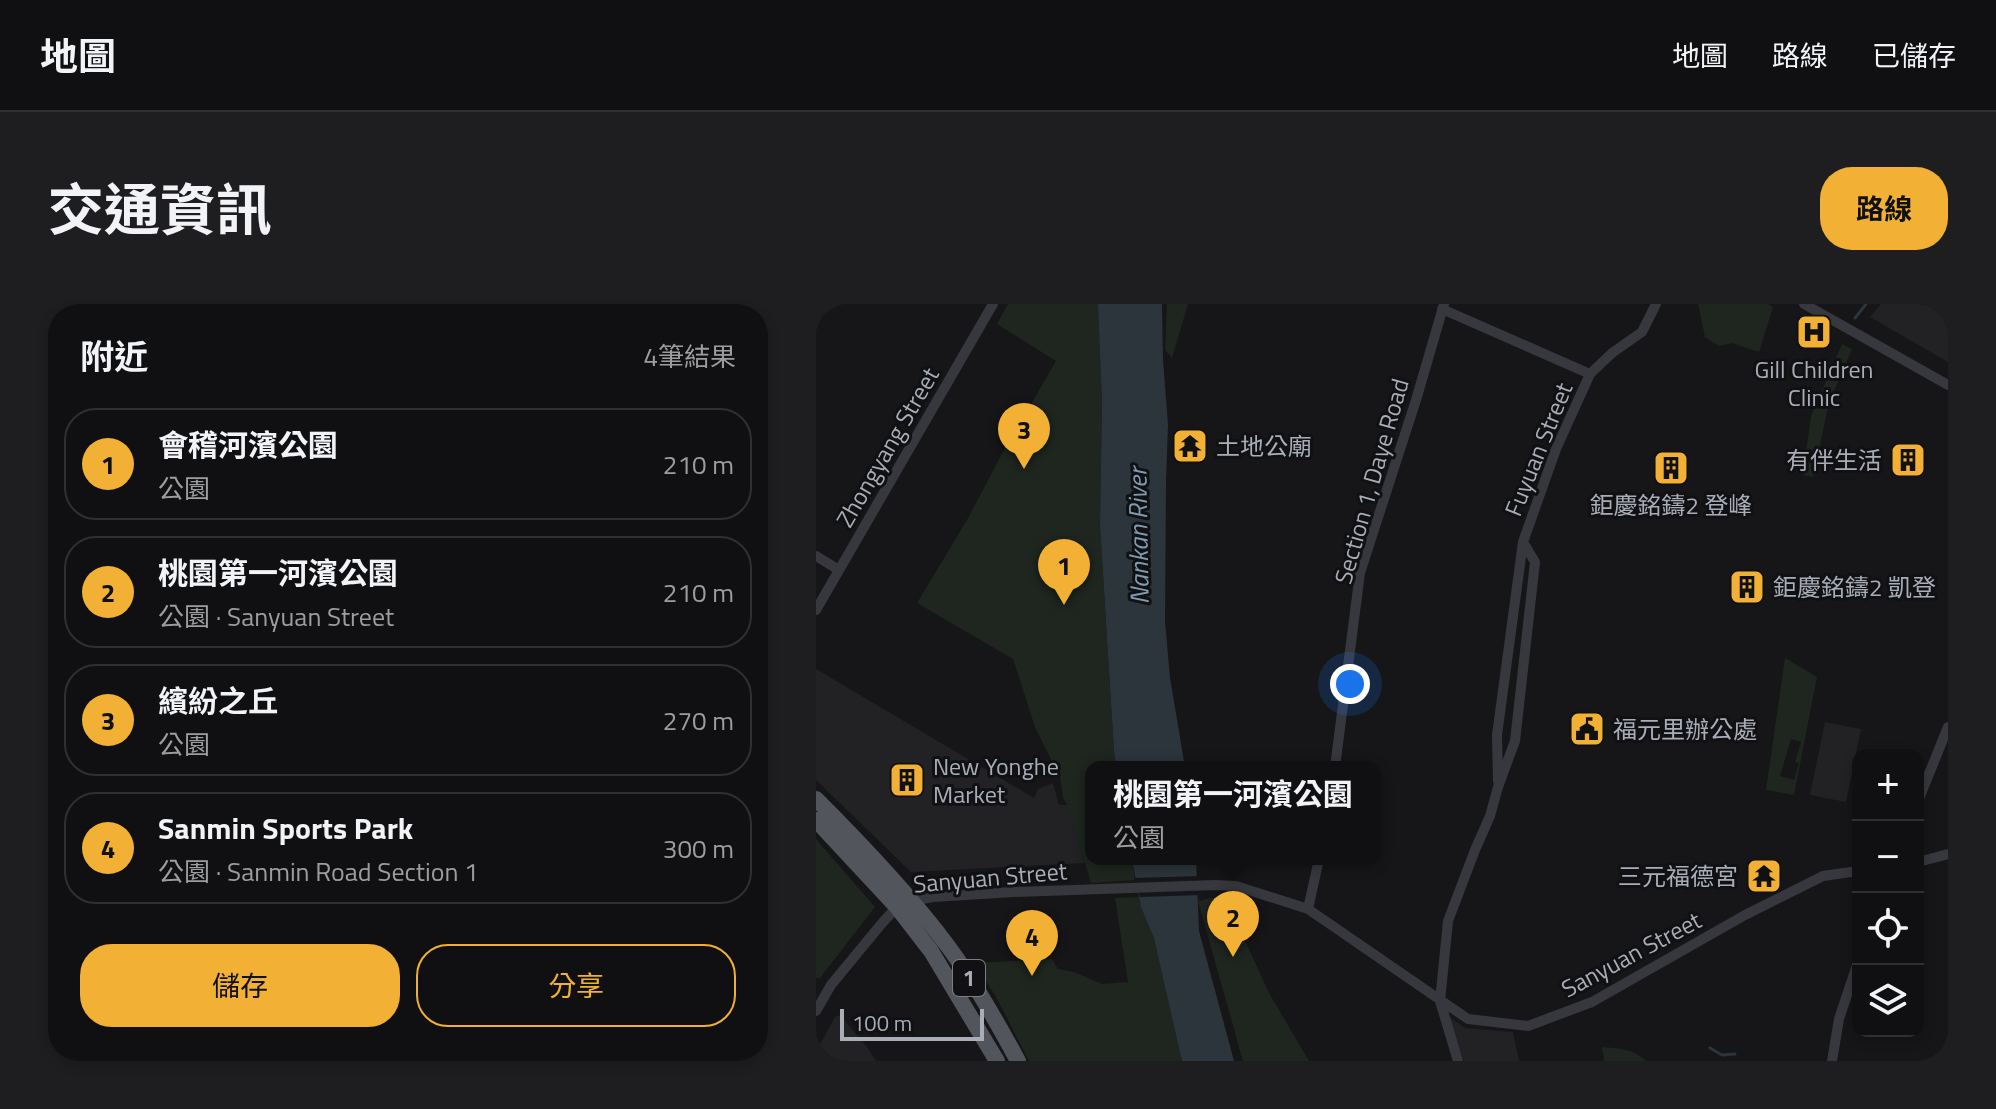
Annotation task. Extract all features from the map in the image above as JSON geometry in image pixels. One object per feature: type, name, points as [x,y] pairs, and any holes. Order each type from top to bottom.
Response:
[{"type":"main road","name":"1","points":[[816,799],[856,838],[904,904],[997,1061]]},
{"type":"main road","name":"1","points":[[816,820],[948,946],[1018,1061]]},
{"type":"street","points":[[978,304],[991,307]]},
{"type":"street","name":"Fuyuan Street","points":[[1498,787],[1497,735],[1523,542],[1556,449],[1590,374],[1612,353],[1642,332],[1656,304]]},
{"type":"street","points":[[1804,304],[1948,385]]},
{"type":"street","points":[[1443,306],[1590,374]]},
{"type":"street","name":"Section 1, Daye Road","points":[[1336,761],[1360,573],[1443,306]]},
{"type":"street","name":"Zhongyang Street","points":[[816,610],[991,307]]},
{"type":"street","name":"Fuyuan Street","points":[[1440,1001],[1448,921],[1490,816],[1515,741],[1535,562],[1523,542]]},
{"type":"street","points":[[816,556],[839,570]]},
{"type":"street","points":[[1924,786],[1948,727]]},
{"type":"street","points":[[1924,860],[1948,854]]},
{"type":"street","points":[[1308,909],[1318,865]]},
{"type":"street","name":"Sanyuan Street","points":[[904,904],[930,897],[1014,892],[1236,886],[1308,909],[1468,1019],[1528,1026],[1592,1002],[1745,915],[1823,876],[1852,872]]},
{"type":"street","points":[[816,1011],[831,985],[904,904]]},
{"type":"street","points":[[1835,1061],[1839,1019],[1857,965]]},
{"type":"street","points":[[1835,1061],[1852,997]]},
{"type":"street","points":[[1440,1001],[1458,1061]]},
{"type":"shaded area","points":[[1008,304],[1098,304],[1102,404],[1100,524],[1115,761],[1085,761],[1085,863],[1063,798],[1060,777],[1035,727],[1013,659],[917,603],[1056,361],[997,324]]},
{"type":"shaded area","points":[[1167,304],[1188,304],[1172,358],[1165,350]]},
{"type":"shaded area","points":[[1698,304],[1768,304],[1773,307],[1759,352],[1732,343],[1719,346],[1705,337]]},
{"type":"shaded area","points":[[1881,304],[1948,304],[1948,362],[1870,317]]},
{"type":"shaded area","points":[[1842,344],[1852,349],[1829,403],[1813,477],[1803,475],[1811,416]]},
{"type":"shaded area","points":[[1785,658],[1817,677],[1794,795],[1766,790]],"holes":[[[1791,739],[1801,742],[1794,780],[1780,776]]]},
{"type":"shaded area","name":"New Yonghe Market","points":[[816,669],[1034,798],[1038,789],[1053,783],[1059,805],[1068,805],[1085,863],[911,872],[816,780]]},
{"type":"shaded area","points":[[1825,722],[1861,729],[1857,749],[1852,749],[1852,773],[1846,802],[1810,795]]},
{"type":"shaded area","points":[[816,839],[875,907],[820,978],[816,978]]},
{"type":"shaded area","points":[[1086,865],[1133,865],[1135,880],[1091,883]]},
{"type":"shaded area","points":[[1224,895],[1269,993],[1309,1061],[1243,1061],[1198,901]]},
{"type":"shaded area","points":[[1139,897],[1170,998],[1182,1061],[1029,1061],[995,995],[974,963],[1052,959],[1058,969],[1102,984],[1128,982],[1115,898]]},
{"type":"shaded area","points":[[840,1015],[876,1061],[816,1061],[816,1052],[835,1017]]},
{"type":"shaded area","points":[[1447,1015],[1465,1028],[1513,1032],[1519,1061],[1464,1061]]},
{"type":"shaded area","points":[[1602,1047],[1631,1052],[1646,1061],[1604,1061]]},
{"type":"water","name":"Nankan River","points":[[1098,304],[1162,304],[1168,425],[1165,621],[1170,678],[1184,761],[1115,761],[1100,524],[1102,404]]},
{"type":"water","points":[[1133,865],[1196,865],[1199,931],[1234,1061],[1182,1061],[1154,938],[1141,907]]},
{"type":"pier","points":[[1201,876],[1202,895],[1140,897],[1134,878]]},
{"type":"waterway","points":[[1855,318],[1866,304]]},
{"type":"waterway","points":[[1710,1048],[1722,1055],[1735,1054]]},
{"type":"place","name":"Gill Children Clinic","points":[[1814,332]]},
{"type":"place","name":"土地公廟","points":[[1190,446]]},
{"type":"place","name":"有伴生活","points":[[1908,460]]},
{"type":"place","name":"鉅慶銘鑄2 登峰","points":[[1671,468]]},
{"type":"place","name":"繽紛之丘","points":[[1024,469]]},
{"type":"place","name":"鉅慶銘鑄2 凱登","points":[[1747,587]]},
{"type":"place","name":"會稽河濱公園","points":[[1064,605]]},
{"type":"place","name":"福元里辦公處","points":[[1587,729]]},
{"type":"place","name":"New Yonghe Market","points":[[907,780]]},
{"type":"place","name":"三元福德宮","points":[[1764,876]]},
{"type":"place","name":"桃園第一河濱公園","points":[[1233,957]]},
{"type":"place","name":"Sanmin Sports Park","points":[[1032,976]]}]
